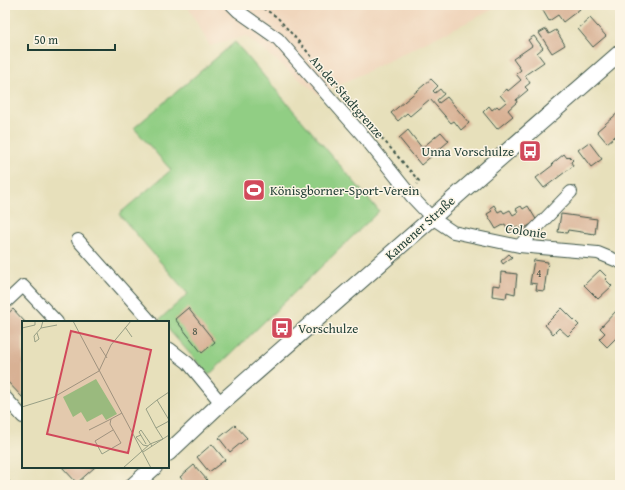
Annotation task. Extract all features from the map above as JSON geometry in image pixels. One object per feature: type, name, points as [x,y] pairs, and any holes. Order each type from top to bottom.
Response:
[{"type":"main road","name":"Kamener Straße","points":[[169,452],[221,403],[620,53]]},
{"type":"main road","points":[[134,485],[153,468]]},
{"type":"street","name":"An der Stadtgrenze","points":[[232,5],[238,11],[278,39],[365,138],[412,197],[432,218]]},
{"type":"street","points":[[519,246],[571,192]]},
{"type":"street","name":"Colonie","points":[[432,218],[453,232],[519,246],[598,252],[620,262]]},
{"type":"street","points":[[78,240],[150,321]]},
{"type":"street","points":[[5,303],[23,286],[56,321]]},
{"type":"street","points":[[169,347],[188,363],[221,403]]},
{"type":"street","points":[[5,397],[22,416]]},
{"type":"shaded area","points":[[187,5],[502,5],[319,95],[246,36],[210,46]]},
{"type":"green space","name":"Könisgborner-Sport-Verein","points":[[235,42],[379,211],[209,375],[169,330],[169,321],[161,321],[160,319],[188,294],[119,214],[171,170],[134,128]]},
{"type":"building","points":[[549,5],[577,5],[580,9],[563,22],[558,15],[549,21],[542,9]]},
{"type":"building","points":[[590,18],[606,36],[593,47],[578,29]]},
{"type":"building","points":[[546,29],[549,34],[556,30],[565,45],[552,53],[539,33]]},
{"type":"building","points":[[534,36],[543,48],[537,53],[544,62],[525,75],[530,83],[525,87],[528,90],[516,100],[517,102],[508,110],[513,116],[497,129],[483,112],[489,106],[492,110],[497,106],[499,108],[506,102],[500,95],[507,89],[508,91],[521,80],[516,74],[521,70],[513,59],[532,46],[528,40]]},
{"type":"building","points":[[431,79],[438,86],[433,91],[435,93],[440,89],[444,94],[437,100],[439,103],[447,97],[469,123],[461,130],[454,121],[451,123],[430,99],[410,116],[407,113],[398,121],[391,113]]},
{"type":"building","points":[[620,111],[620,132],[607,143],[597,131]]},
{"type":"building","points":[[408,130],[422,148],[441,132],[449,141],[421,165],[399,138]]},
{"type":"building","points":[[589,142],[602,159],[591,167],[578,150]]},
{"type":"building","points":[[564,154],[567,158],[569,156],[573,160],[571,162],[573,166],[544,188],[536,178]]},
{"type":"building","points":[[494,205],[498,212],[502,210],[504,213],[510,210],[513,215],[518,212],[516,209],[521,206],[523,209],[528,206],[537,221],[521,230],[519,225],[509,231],[505,224],[496,229],[487,214],[492,211],[490,208]]},
{"type":"building","points":[[561,214],[597,219],[595,234],[568,230],[567,233],[558,232]]},
{"type":"building","points":[[509,254],[512,257],[503,264],[501,261]]},
{"type":"building","points":[[534,260],[548,262],[544,291],[536,290],[537,284],[530,283]]},
{"type":"building","points":[[600,270],[607,277],[605,279],[612,286],[598,299],[584,285]]},
{"type":"building","points":[[501,272],[517,274],[515,294],[507,292],[506,298],[492,296],[493,285],[500,286]]},
{"type":"building","points":[[188,308],[215,342],[202,353],[175,319]]},
{"type":"building","points":[[562,308],[579,325],[568,336],[559,328],[553,334],[545,325]]},
{"type":"building","points":[[13,309],[24,321],[22,321],[22,397],[5,379],[5,316]]},
{"type":"building","points":[[617,310],[620,314],[620,338],[618,340],[616,338],[607,347],[599,339],[605,333],[600,328]]},
{"type":"building","points":[[235,425],[247,438],[230,452],[219,438]]},
{"type":"building","points":[[212,444],[225,460],[209,472],[197,457]]},
{"type":"building","points":[[194,465],[207,480],[201,485],[187,485],[180,477]]},
{"type":"building","points":[[63,468],[94,468],[77,483]]},
{"type":"building","points":[[5,477],[11,483],[10,485],[5,485]]},
{"type":"place","name":"Unna Vorschulze","points":[[530,151]]},
{"type":"place","name":"Könisgborner-Sport-Verein","points":[[254,190]]},
{"type":"place","name":"Vorschulze","points":[[282,328]]}]
